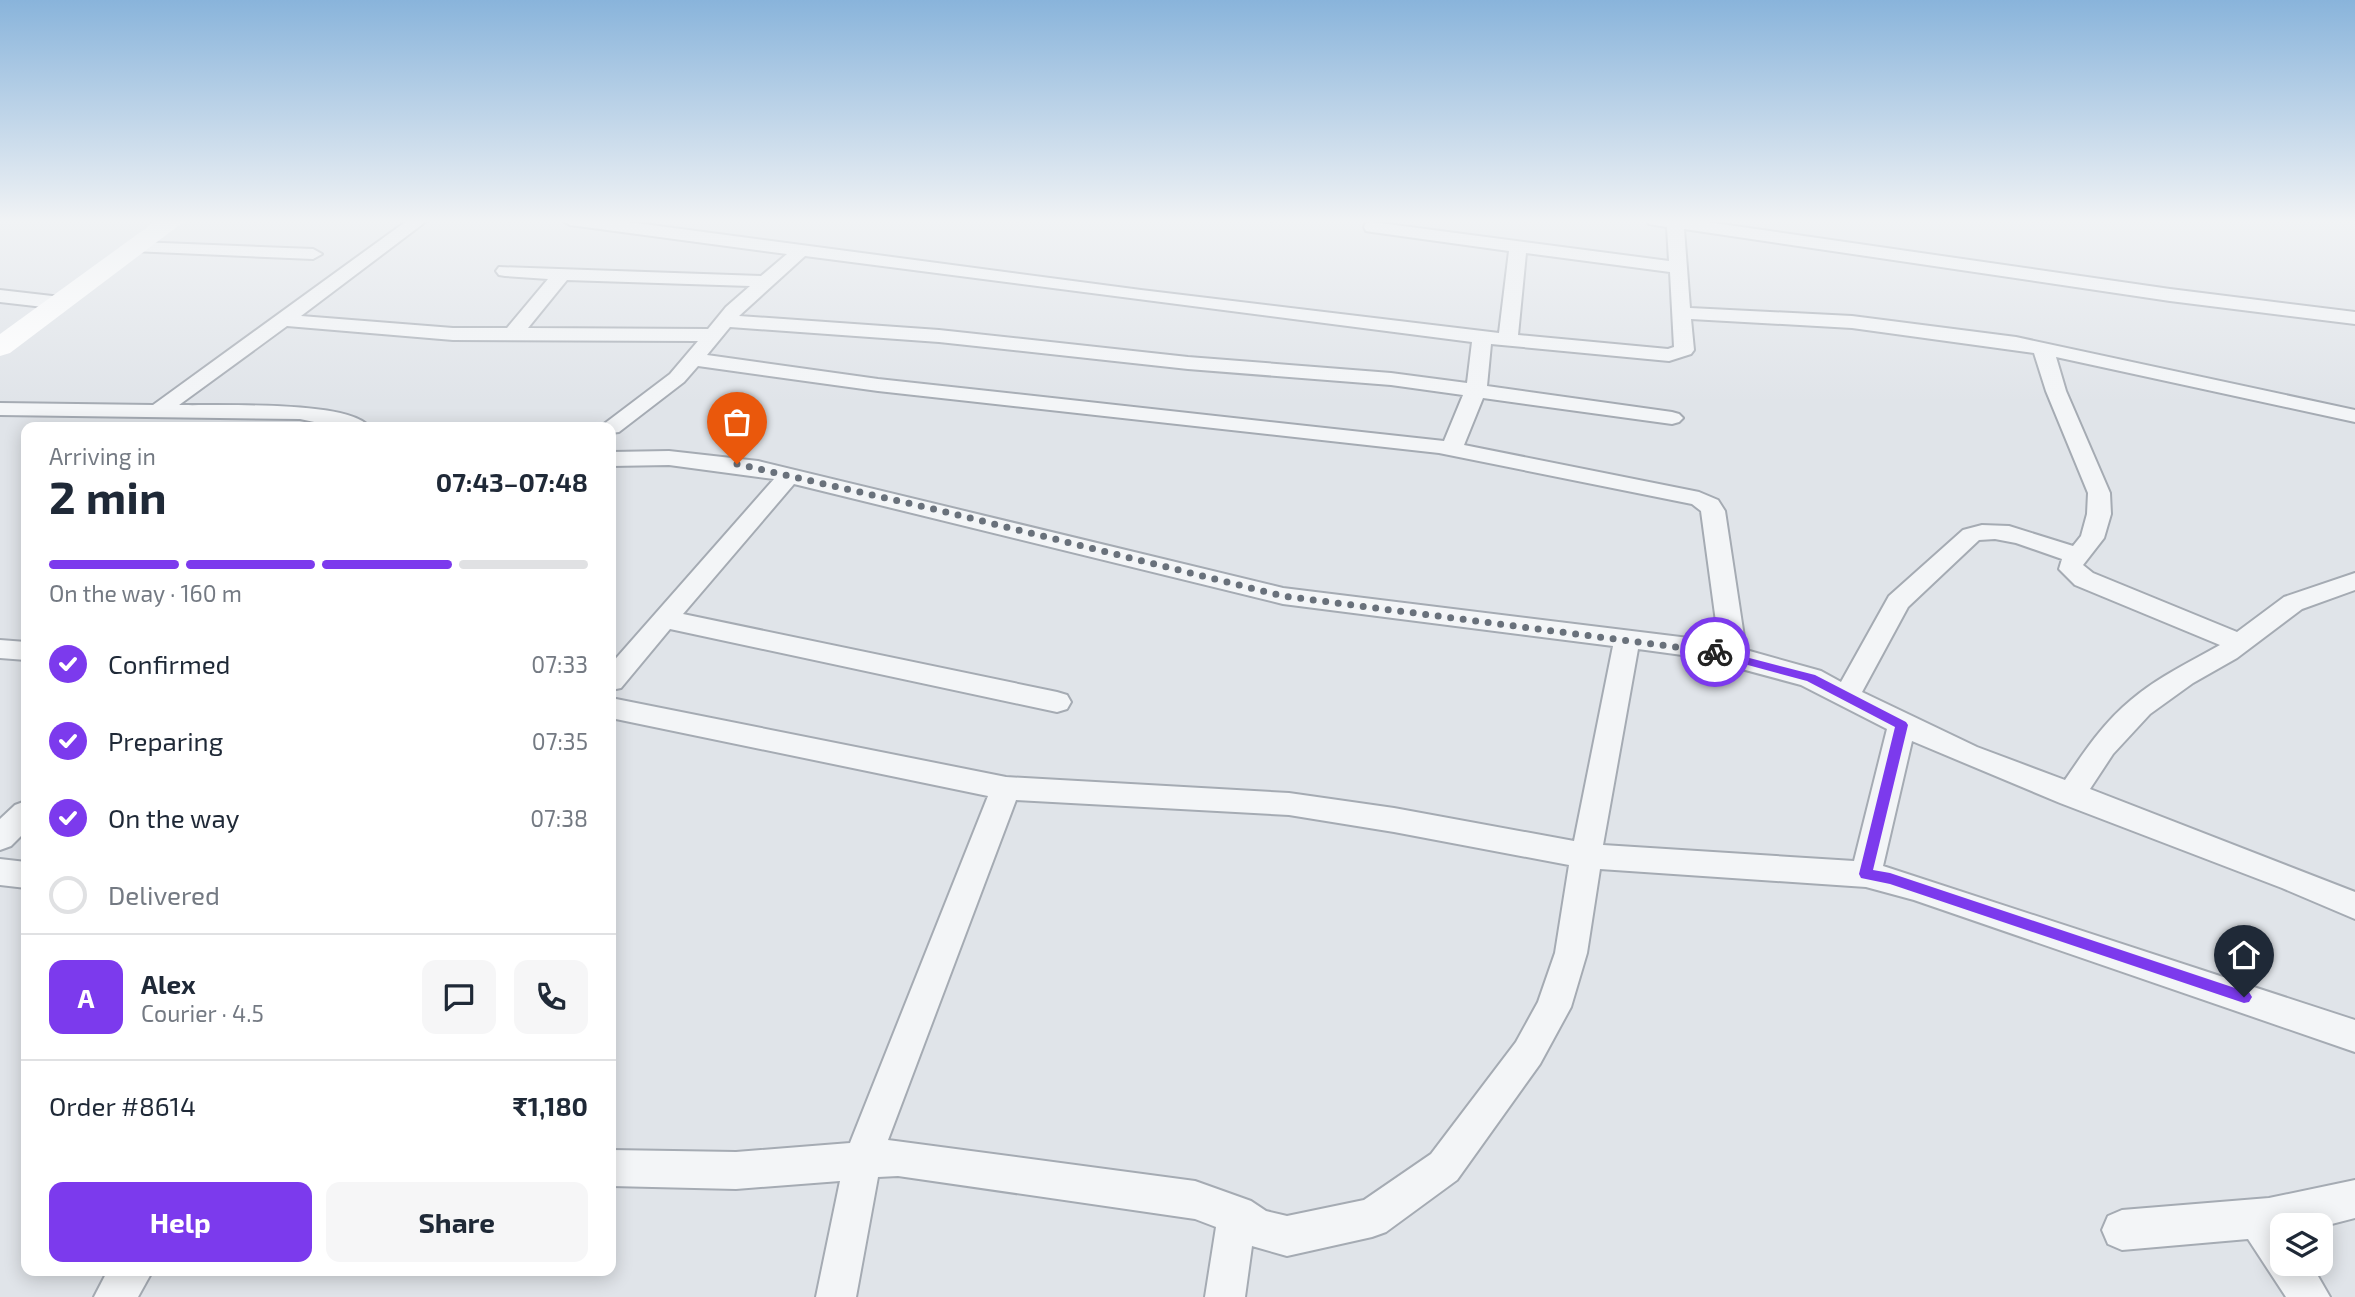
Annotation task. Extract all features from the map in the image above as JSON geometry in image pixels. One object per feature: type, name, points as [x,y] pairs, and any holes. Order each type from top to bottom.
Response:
[{"type":"street","points":[[0,347],[92,281]]},
{"type":"street","points":[[159,410],[338,281]]},
{"type":"street","points":[[513,334],[557,281]]},
{"type":"street","points":[[745,281],[764,282]]},
{"type":"street","points":[[1031,281],[1482,337],[1669,355],[1684,350],[1679,281]]},
{"type":"street","points":[[1508,339],[1514,281]]},
{"type":"street","points":[[2072,281],[2355,318]]},
{"type":"street","points":[[616,423],[677,378],[718,328],[764,282]]},
{"type":"street","points":[[0,296],[61,303]]},
{"type":"street","points":[[1682,313],[1852,322],[1937,331],[2043,349],[2355,416]]},
{"type":"street","points":[[285,320],[406,331],[513,334],[718,328],[939,336],[1188,363],[1391,379],[1672,418]]},
{"type":"street","points":[[1452,448],[1476,390],[1482,337]]},
{"type":"street","points":[[2043,349],[2056,391],[2099,494],[2099,514],[2092,538],[2071,569],[2084,579],[2239,643]]},
{"type":"street","points":[[692,359],[919,389],[1452,448],[1699,499],[1710,505],[1713,511],[1734,656]]},
{"type":"street","points":[[0,409],[300,413],[344,422]]},
{"type":"street","points":[[616,459],[715,461],[789,475],[1283,596],[1697,648],[1734,656],[1811,678],[1902,725],[2070,795],[2293,878],[2355,906]]},
{"type":"street","points":[[616,675],[789,475]]},
{"type":"street","points":[[1846,696],[1898,602],[1971,535],[1979,531],[1998,531],[2078,556]]},
{"type":"street","points":[[2070,795],[2103,747],[2140,707],[2239,643],[2294,603],[2355,581]]},
{"type":"street","points":[[664,619],[1057,702]]},
{"type":"street","points":[[616,1168],[673,1172],[812,1166],[863,1158],[898,1158],[1195,1200],[1237,1215],[1258,1229],[1287,1236],[1372,1218],[1444,1167],[1528,1054],[1554,1007],[1571,953],[1586,856],[1627,640]]},
{"type":"street","points":[[0,649],[21,651]]},
{"type":"street","points":[[616,709],[1006,789],[1198,797],[1289,804],[1394,820],[1586,856],[1866,874],[1902,883],[2355,1036]]},
{"type":"street","points":[[1866,874],[1902,725]]},
{"type":"street","points":[[836,1297],[863,1158],[1006,789]]},
{"type":"street","points":[[0,838],[21,818]]},
{"type":"street","points":[[0,872],[21,874]]},
{"type":"street","points":[[2122,1230],[2258,1220],[2315,1211],[2355,1199]]},
{"type":"street","points":[[1224,1297],[1237,1215]]},
{"type":"street","points":[[2258,1220],[2270,1238]]},
{"type":"street","points":[[114,1297],[129,1276]]},
{"type":"street","points":[[2295,1276],[2309,1297]]},
{"type":"way so far","points":[[737,464],[938,510],[1283,596],[1715,652]]},
{"type":"route","points":[[1715,652],[1811,678],[1902,725],[1866,874],[1890,878],[2244,997]]}]
